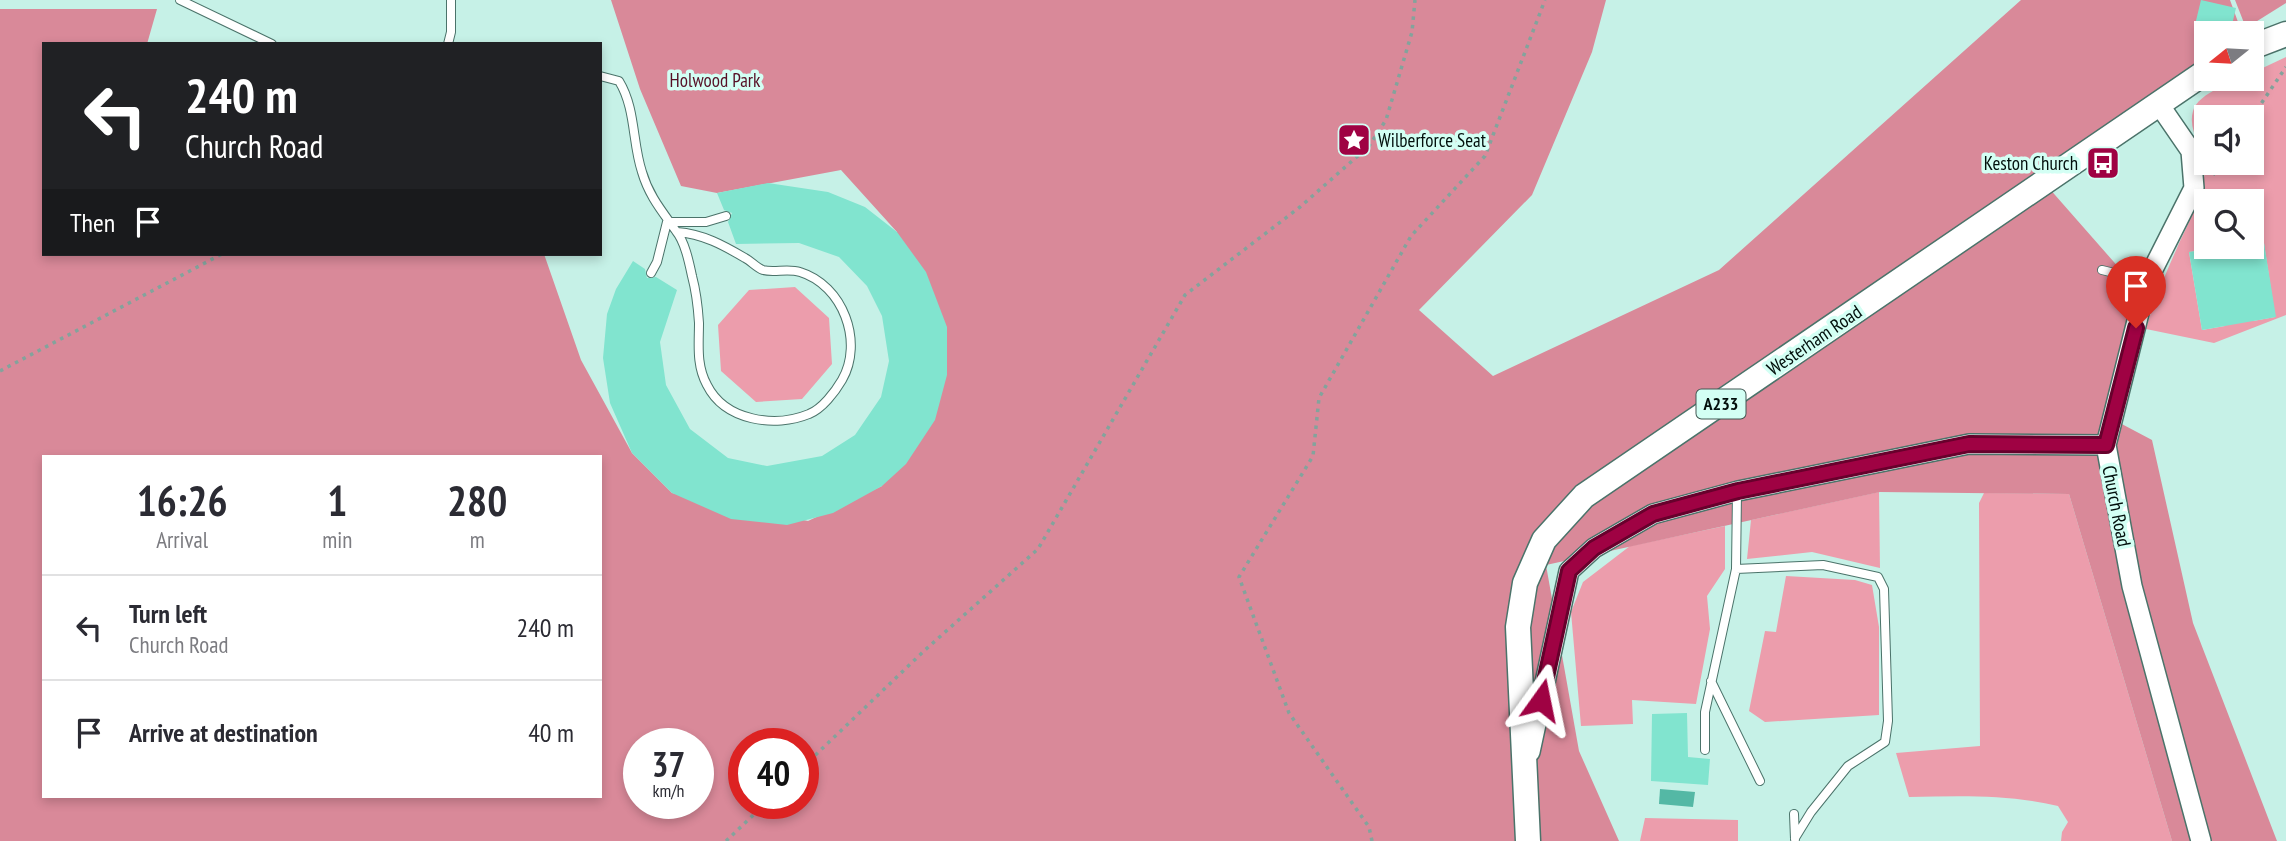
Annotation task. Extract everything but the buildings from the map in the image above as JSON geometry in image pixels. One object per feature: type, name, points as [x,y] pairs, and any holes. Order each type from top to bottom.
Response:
[{"type":"main road","points":[[2264,42],[2286,34]]},
{"type":"main road","name":"Westerham Road","points":[[1528,841],[1518,627],[1525,583],[1544,540],[1576,505],[1595,489],[2194,79]]},
{"type":"street","name":"Church Road","points":[[2158,103],[2191,151],[2194,188],[2147,281],[2106,445],[2132,586],[2201,841]]},
{"type":"street","points":[[1524,779],[1569,571],[1594,548],[1653,514],[1738,491],[1969,444],[2106,445]]},
{"type":"lane","points":[[180,0],[268,42]]},
{"type":"lane","points":[[448,42],[451,0]]},
{"type":"lane","points":[[602,77],[619,81],[628,95],[641,171],[655,205],[677,232],[692,273],[697,300],[699,366],[707,387],[724,404],[743,416],[762,421],[811,414],[828,399],[842,380],[851,359],[846,314],[832,294],[815,279],[801,272],[763,270],[696,233],[677,232]]},
{"type":"lane","points":[[667,222],[706,222],[726,216]]},
{"type":"lane","points":[[651,273],[657,262],[667,222]]},
{"type":"lane","points":[[2102,270],[2147,281]]},
{"type":"lane","points":[[1705,750],[1705,712],[1736,569],[1738,491]]},
{"type":"lane","points":[[1736,569],[1823,565],[1878,577],[1884,589],[1888,721],[1885,742],[1849,766],[1811,812],[1794,840]]},
{"type":"lane","points":[[1712,681],[1760,782]]},
{"type":"lane","points":[[1794,814],[1794,840]]},
{"type":"path","points":[[819,752],[925,650],[1038,549],[1185,295],[1300,208],[1369,146],[1386,120],[1412,32],[1415,0]]},
{"type":"path","points":[[1372,841],[1369,827],[1289,713],[1239,577],[1313,456],[1319,398],[1411,236],[1485,156],[1545,0]]},
{"type":"path","points":[[2260,105],[2286,67]]},
{"type":"path","points":[[0,371],[218,256]]},
{"type":"path","points":[[726,841],[749,819]]},
{"type":"shaded area","points":[[2286,57],[2286,315],[2214,343],[2146,329],[2160,288],[2194,211],[2194,251],[2189,252],[2202,330],[2225,326],[2225,321],[2252,316],[2253,321],[2275,317],[2264,243],[2264,189],[2202,189],[2204,175],[2264,175],[2264,105],[2196,105],[2210,93],[2264,91],[2264,67]]},
{"type":"shaded area","points":[[2194,109],[2194,133],[2192,126]]},
{"type":"shaded area","points":[[2215,259],[2243,259],[2247,283],[2219,288]]},
{"type":"shaded area","points":[[795,287],[829,318],[832,364],[802,399],[756,402],[721,371],[718,325],[749,290]]},
{"type":"shaded area","points":[[1879,492],[1880,568],[1812,552],[1747,559],[1751,520]]},
{"type":"shaded area","points":[[1984,493],[2069,494],[2172,841],[2061,841],[2062,832],[2068,822],[2058,806],[2002,798],[1909,797],[1896,753],[1980,746],[1979,503]]},
{"type":"shaded area","points":[[1725,526],[1725,569],[1707,596],[1710,629],[1696,704],[1632,700],[1633,724],[1581,726],[1571,612],[1583,582],[1630,546]]},
{"type":"shaded area","points":[[1786,576],[1855,580],[1872,585],[1879,627],[1879,715],[1765,722],[1749,711],[1765,631],[1776,632]]},
{"type":"shaded area","points":[[1660,789],[1695,792],[1693,807],[1659,804]]},
{"type":"shaded area","points":[[1645,818],[1738,820],[1738,841],[1640,841]]},
{"type":"green space","name":"Holwood Park","points":[[611,0],[1606,0],[1592,52],[1532,195],[1419,310],[1493,376],[1719,270],[2021,0],[2230,0],[2238,21],[2194,21],[2194,77],[2048,187],[2135,286],[2118,422],[2152,440],[2193,623],[2277,841],[2172,841],[2069,494],[1880,492],[1546,565],[1579,751],[1619,841],[0,841],[0,9],[157,9],[148,42],[42,42],[42,256],[545,256],[581,360],[632,453],[672,493],[808,521],[882,486],[897,232],[841,170],[717,193],[681,186],[640,89]]},
{"type":"green space","points":[[2235,0],[2286,0],[2286,3],[2257,21],[2243,21]]},
{"type":"place","name":"Wilberforce Seat","points":[[1354,140]]},
{"type":"place","name":"Keston Church","points":[[2103,163]]},
{"type":"route","points":[[1541,700],[1569,571],[1594,548],[1653,514],[1738,491],[1917,454],[1969,444],[2106,445],[2136,328]]}]
